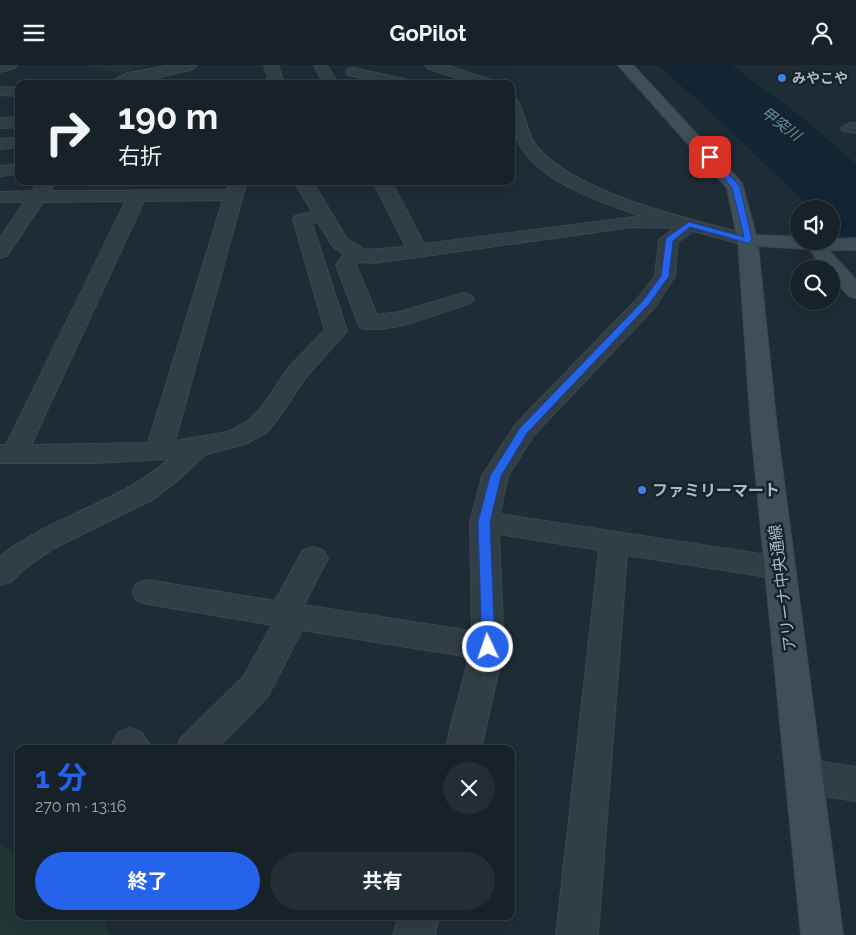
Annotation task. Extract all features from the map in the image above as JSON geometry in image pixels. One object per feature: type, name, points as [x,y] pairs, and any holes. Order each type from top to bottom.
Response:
[{"type":"street","points":[[0,69],[10,65]]},
{"type":"street","points":[[271,65],[275,80]]},
{"type":"street","points":[[432,65],[477,80]]},
{"type":"street","name":"アリーナ中央通線","points":[[625,65],[736,187],[748,240],[764,428],[822,935]]},
{"type":"street","points":[[114,80],[189,66],[191,80]]},
{"type":"street","points":[[322,67],[330,80]]},
{"type":"street","points":[[353,72],[390,80]]},
{"type":"street","points":[[0,91],[15,92]]},
{"type":"street","points":[[515,107],[524,137],[540,160],[589,189],[683,223],[748,240],[790,242]]},
{"type":"street","points":[[0,123],[15,122]]},
{"type":"street","points":[[0,144],[15,142]]},
{"type":"street","points":[[0,171],[15,169]]},
{"type":"street","points":[[0,252],[44,185]]},
{"type":"street","points":[[305,185],[340,243],[355,254],[375,257],[632,221],[683,223]]},
{"type":"street","points":[[384,185],[418,251]]},
{"type":"street","points":[[0,197],[137,196],[236,188],[159,451]]},
{"type":"street","points":[[137,196],[7,454],[159,451],[197,448],[242,437],[258,427],[272,412],[285,388],[298,370],[336,331],[302,221],[324,215]]},
{"type":"street","points":[[464,745],[488,647],[484,522],[495,476],[524,431],[646,303],[665,276],[669,240],[683,223]]},
{"type":"street","points":[[840,244],[856,244]]},
{"type":"street","points":[[822,250],[826,263],[851,288]]},
{"type":"street","points":[[355,254],[346,265],[368,323],[403,317],[463,299]]},
{"type":"street","points":[[3,567],[30,548],[135,497],[163,479],[197,448]]},
{"type":"street","points":[[484,522],[780,568]]},
{"type":"street","points":[[577,935],[614,542]]},
{"type":"street","points":[[198,745],[256,686],[313,558]]},
{"type":"street","points":[[147,592],[488,647]]},
{"type":"street","points":[[804,776],[856,784]]},
{"type":"street","points":[[414,935],[418,920]]},
{"type":"green space","points":[[88,65],[149,65],[119,74]]},
{"type":"green space","points":[[0,845],[15,851],[15,920],[104,920],[110,935],[0,935]]},
{"type":"water","name":"甲突川","points":[[657,65],[731,65],[803,118],[856,164],[856,249],[840,234],[840,200],[803,200],[699,101]]},
{"type":"place","name":"みやこや","points":[[782,78]]},
{"type":"place","name":"ファミリーマート","points":[[642,490]]},
{"type":"route","points":[[488,647],[484,522],[495,476],[524,431],[646,303],[665,276],[666,253],[669,240],[689,225],[748,240],[736,187],[710,157]]}]
